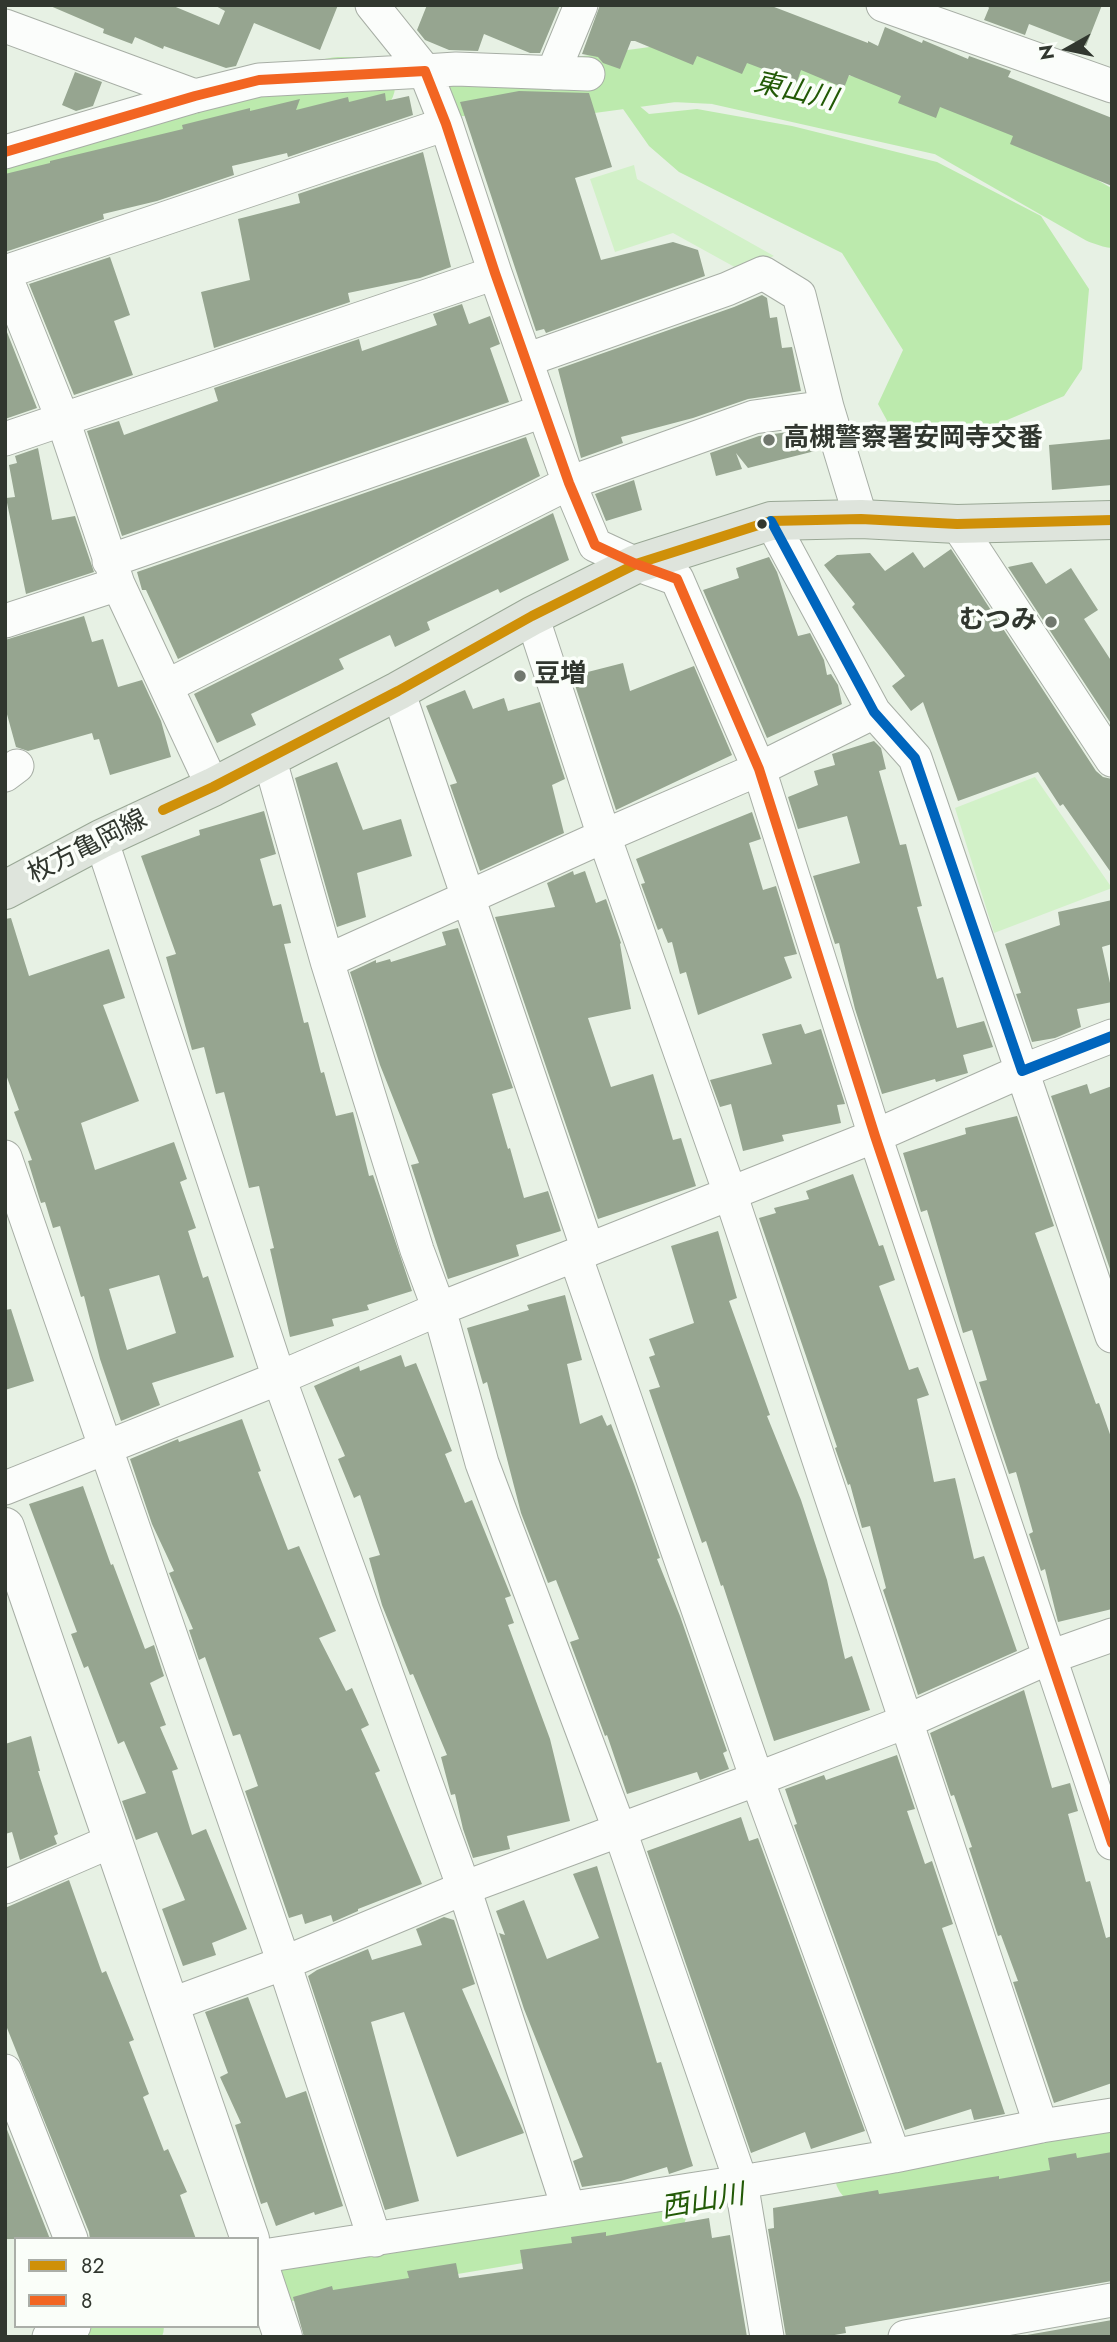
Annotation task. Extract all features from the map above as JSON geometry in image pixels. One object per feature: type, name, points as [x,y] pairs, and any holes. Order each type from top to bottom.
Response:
[{"type":"main road","name":"枚方亀岡線","points":[[5,890],[101,839],[213,787],[398,691],[532,616],[636,564],[771,522],[861,519],[957,524],[1112,520]]},
{"type":"street","points":[[553,73],[581,5]]},
{"type":"street","points":[[883,5],[1112,86]]},
{"type":"street","points":[[375,7],[425,71],[446,124],[543,411],[595,545],[677,579],[759,769],[875,1136],[1112,1843]]},
{"type":"street","points":[[5,26],[195,96]]},
{"type":"street","points":[[5,152],[259,80],[456,69],[588,75]]},
{"type":"street","points":[[213,787],[113,573],[62,420],[5,273],[446,124]]},
{"type":"street","points":[[5,439],[495,273]]},
{"type":"street","points":[[526,360],[763,274],[799,295],[827,407],[861,519]]},
{"type":"street","points":[[167,686],[569,483],[754,417],[827,407]]},
{"type":"street","points":[[5,621],[113,573],[543,411]]},
{"type":"street","points":[[771,522],[874,712],[915,758],[1112,1336]]},
{"type":"street","points":[[957,524],[1112,761]]},
{"type":"street","points":[[532,616],[604,836],[730,1194],[1041,2126]]},
{"type":"street","points":[[398,691],[468,896],[581,1253],[757,1779],[894,2156]]},
{"type":"street","points":[[327,961],[468,896],[759,769],[874,712]]},
{"type":"street","points":[[269,757],[327,961],[417,1250],[439,1309],[482,1463],[620,1831],[741,2182],[767,2337]]},
{"type":"street","points":[[101,839],[279,1378],[464,1888],[569,2207]]},
{"type":"street","points":[[5,1488],[279,1378],[439,1309],[875,1136],[1022,1071],[1112,1036]]},
{"type":"street","points":[[5,1157],[284,1963],[375,2240]]},
{"type":"street","points":[[5,1527],[249,2237]]},
{"type":"street","points":[[170,2005],[284,1963],[464,1888],[905,1722],[1050,1657],[1112,1635]]},
{"type":"street","points":[[5,1887],[114,1840]]},
{"type":"street","points":[[5,2071],[70,2237]]},
{"type":"street","points":[[259,2258],[741,2182],[1112,2115]]},
{"type":"street","points":[[259,2264],[283,2337]]},
{"type":"street","points":[[905,2337],[1112,2300]]},
{"type":"street","points":[[49,2337],[69,2328]]},
{"type":"shaded area","points":[[617,87],[649,114],[697,109],[792,126],[937,162],[1041,216],[1089,289],[1082,369],[1064,396],[1000,423],[897,439],[878,404],[903,350],[842,253],[679,172],[649,146],[609,89]]},
{"type":"shaded area","points":[[634,165],[637,179],[774,256],[740,270],[673,233],[615,252],[590,179]]},
{"type":"shaded area","points":[[1035,777],[1112,888],[994,933],[955,808]]},
{"type":"building","points":[[48,5],[171,5],[219,25],[225,11],[214,5],[338,5],[320,50],[254,23],[236,66],[226,68],[164,46],[163,49],[135,37],[132,44],[103,33],[104,29]]},
{"type":"building","points":[[427,5],[560,5],[540,53],[530,53],[484,34],[478,51],[449,50],[425,40],[417,30]]},
{"type":"building","points":[[600,5],[769,5],[878,46],[885,27],[968,59],[969,56],[1011,71],[1008,77],[1112,118],[1112,186],[1010,144],[1013,136],[940,107],[936,118],[898,103],[901,96],[849,75],[844,88],[801,70],[797,82],[747,63],[742,74],[697,56],[693,65],[635,41],[631,41],[620,69],[603,63],[598,57],[582,54]]},
{"type":"building","points":[[987,5],[1102,5],[1086,46],[1029,24],[1025,35],[984,20],[989,8]]},
{"type":"building","points":[[75,72],[102,82],[93,106],[76,111],[62,105]]},
{"type":"building","points":[[519,91],[589,93],[612,167],[575,178],[601,260],[673,242],[698,250],[705,276],[546,333],[544,329],[536,331],[460,102]]},
{"type":"building","points":[[385,93],[386,101],[409,96],[413,115],[288,157],[287,153],[232,166],[234,175],[157,201],[103,214],[104,219],[5,252],[5,174],[183,129],[182,125],[250,108],[250,111],[300,99],[296,110],[348,97],[349,102]]},
{"type":"building","points":[[423,152],[451,267],[420,278],[348,293],[350,302],[214,348],[201,292],[250,280],[238,219],[300,203],[298,194]]},
{"type":"building","points":[[110,257],[130,315],[114,321],[133,375],[74,395],[29,284]]},
{"type":"building","points":[[762,295],[767,298],[770,318],[777,317],[782,348],[792,347],[801,391],[748,399],[693,418],[621,437],[623,443],[581,458],[558,369]]},
{"type":"building","points":[[462,304],[469,324],[490,316],[500,344],[490,348],[509,402],[122,536],[87,431],[119,421],[124,435],[218,401],[214,388],[359,339],[362,351],[437,325],[433,314]]},
{"type":"building","points":[[5,327],[37,408],[5,419]]},
{"type":"building","points":[[810,429],[815,451],[748,468],[736,453],[742,469],[716,476],[710,453],[759,436]]},
{"type":"building","points":[[526,437],[540,476],[178,659],[146,590],[142,590],[137,572]]},
{"type":"building","points":[[1112,439],[1112,485],[1052,490],[1049,445]]},
{"type":"building","points":[[38,448],[52,520],[75,516],[94,572],[26,594],[6,498],[15,497],[9,465],[17,463],[15,456]]},
{"type":"building","points":[[634,480],[642,510],[606,521],[595,494]]},
{"type":"building","points":[[553,513],[569,560],[500,593],[498,589],[427,622],[430,630],[395,647],[390,635],[339,659],[344,669],[251,714],[256,725],[217,743],[194,694]]},
{"type":"building","points":[[951,549],[1096,771],[1103,777],[1112,779],[1112,874],[1063,804],[1060,806],[1038,772],[958,801],[923,702],[911,711],[892,686],[905,676],[852,607],[855,604],[824,565],[837,555],[870,553],[885,571],[913,552],[924,568]]},
{"type":"building","points":[[769,557],[777,572],[798,636],[810,633],[824,660],[827,675],[831,674],[838,685],[842,704],[767,738],[703,590],[739,578],[736,568]]},
{"type":"building","points":[[1032,562],[1046,584],[1071,568],[1098,610],[1084,619],[1112,662],[1112,725],[1008,567]]},
{"type":"building","points":[[84,616],[92,642],[103,639],[118,687],[142,680],[161,721],[171,757],[110,775],[99,739],[94,740],[92,733],[28,751],[16,747],[5,707],[5,640]]},
{"type":"building","points":[[623,663],[630,691],[694,666],[732,755],[616,810],[572,676]]},
{"type":"building","points":[[465,690],[473,709],[504,698],[508,711],[540,702],[565,779],[552,785],[564,833],[480,871],[450,785],[457,783],[426,706]]},
{"type":"building","points":[[874,741],[881,748],[886,769],[879,771],[900,845],[906,844],[922,906],[917,907],[937,979],[943,977],[957,1028],[984,1021],[993,1047],[963,1055],[968,1073],[882,1094],[855,1009],[839,943],[835,944],[813,876],[860,863],[847,816],[798,829],[788,797],[818,785],[814,771],[835,765],[832,754]]},
{"type":"building","points":[[337,762],[363,830],[401,819],[412,856],[357,873],[366,917],[337,927],[295,778]]},
{"type":"building","points":[[264,811],[276,854],[260,859],[273,906],[281,904],[291,943],[284,944],[304,1023],[308,1022],[321,1073],[324,1072],[336,1116],[353,1112],[369,1176],[373,1175],[412,1291],[367,1305],[369,1310],[332,1319],[334,1326],[290,1337],[270,1249],[274,1248],[259,1186],[249,1188],[224,1092],[216,1094],[204,1047],[192,1050],[166,957],[176,954],[141,856],[200,835],[199,830]]},
{"type":"building","points":[[752,812],[761,839],[749,843],[763,890],[776,886],[797,954],[784,957],[792,978],[698,1015],[686,972],[680,974],[672,942],[668,943],[662,928],[658,930],[641,884],[645,883],[636,859]]},
{"type":"building","points":[[573,871],[574,875],[585,871],[596,903],[606,899],[621,943],[631,1009],[588,1018],[611,1087],[653,1074],[673,1140],[681,1138],[696,1186],[598,1219],[495,917],[555,907],[547,883]]},
{"type":"building","points":[[1112,900],[1112,944],[1102,947],[1112,1002],[1077,1009],[1081,1027],[1055,1038],[1032,1042],[1016,994],[1021,993],[1005,944],[1060,925],[1058,912]]},
{"type":"building","points":[[11,918],[29,976],[109,949],[125,998],[103,1005],[139,1101],[81,1123],[95,1170],[174,1142],[187,1179],[180,1182],[196,1228],[188,1231],[203,1278],[208,1276],[234,1357],[152,1383],[160,1405],[121,1421],[60,1226],[53,1228],[45,1202],[41,1203],[28,1161],[32,1160],[14,1112],[19,1110],[5,1072],[5,919]],"holes":[[[159,1275],[176,1333],[127,1350],[109,1289]]]},
{"type":"building","points":[[458,928],[513,1088],[492,1094],[524,1198],[548,1191],[561,1231],[516,1245],[519,1256],[448,1279],[411,1165],[419,1163],[380,1065],[350,972],[376,960],[376,963],[390,959],[391,962],[446,945],[442,932]]},
{"type":"building","points":[[801,1024],[805,1034],[821,1029],[845,1104],[837,1105],[841,1123],[782,1135],[784,1141],[743,1151],[731,1104],[720,1107],[710,1080],[772,1064],[762,1034]]},
{"type":"building","points":[[1087,1084],[1090,1094],[1112,1086],[1112,1275],[1051,1096]]},
{"type":"building","points":[[1017,1116],[1054,1226],[1035,1233],[1096,1404],[1099,1403],[1112,1440],[1112,1609],[1058,1622],[1045,1569],[1041,1571],[1029,1534],[1033,1532],[1016,1472],[1009,1474],[979,1382],[987,1380],[972,1330],[963,1333],[927,1210],[921,1212],[903,1153],[966,1134],[965,1128]]},
{"type":"building","points":[[853,1174],[879,1246],[883,1245],[895,1280],[879,1286],[909,1370],[918,1367],[929,1395],[917,1399],[934,1482],[955,1478],[974,1559],[984,1556],[1017,1651],[918,1695],[883,1590],[886,1588],[870,1526],[862,1528],[850,1484],[848,1485],[835,1448],[837,1447],[759,1218],[776,1213],[774,1208],[809,1199],[806,1191]]},
{"type":"building","points":[[718,1231],[737,1298],[729,1301],[770,1415],[767,1416],[801,1500],[827,1580],[845,1659],[852,1656],[870,1710],[774,1741],[723,1585],[721,1586],[706,1541],[702,1543],[649,1390],[660,1387],[649,1357],[655,1355],[649,1339],[694,1323],[671,1246]]},
{"type":"building","points":[[565,1295],[582,1360],[567,1364],[580,1424],[602,1415],[607,1426],[611,1424],[727,1751],[723,1753],[729,1769],[700,1780],[697,1772],[627,1794],[570,1642],[579,1639],[556,1580],[548,1583],[521,1513],[487,1382],[483,1384],[467,1328],[529,1310],[527,1305]]},
{"type":"building","points":[[11,1309],[34,1381],[5,1390],[5,1310]]},
{"type":"building","points":[[401,1355],[405,1367],[416,1363],[452,1451],[445,1454],[465,1503],[472,1500],[511,1596],[505,1598],[514,1623],[508,1625],[550,1739],[570,1821],[507,1836],[510,1849],[473,1858],[455,1794],[451,1795],[441,1757],[447,1755],[413,1674],[410,1675],[382,1605],[369,1558],[380,1555],[360,1495],[354,1498],[338,1459],[345,1456],[314,1386],[359,1366],[360,1371]]},
{"type":"building","points":[[242,1419],[261,1471],[258,1472],[288,1550],[299,1546],[336,1631],[319,1638],[346,1691],[352,1688],[369,1725],[361,1729],[380,1771],[375,1773],[422,1884],[358,1909],[333,1922],[331,1915],[305,1924],[302,1914],[289,1918],[245,1791],[258,1786],[240,1734],[233,1736],[205,1657],[199,1660],[189,1630],[193,1629],[169,1573],[174,1571],[152,1524],[130,1459],[178,1439],[179,1442]]},
{"type":"building","points":[[83,1486],[145,1649],[154,1645],[164,1676],[150,1683],[166,1725],[160,1727],[178,1769],[172,1771],[192,1835],[206,1829],[247,1929],[212,1943],[216,1955],[183,1966],[162,1909],[185,1900],[157,1832],[136,1840],[122,1801],[146,1793],[124,1741],[118,1744],[88,1666],[84,1668],[71,1634],[77,1632],[29,1504]]},
{"type":"building","points":[[1024,1690],[1052,1788],[1070,1783],[1078,1811],[1068,1814],[1086,1882],[1090,1881],[1106,1938],[1112,1936],[1112,2083],[1054,2103],[1013,1982],[1018,1981],[1001,1935],[998,1936],[969,1848],[972,1847],[930,1733]]},
{"type":"building","points":[[31,1736],[38,1771],[58,1834],[54,1836],[57,1844],[20,1860],[12,1832],[5,1834],[5,1744]]},
{"type":"building","points":[[897,1755],[915,1809],[907,1811],[925,1864],[932,1861],[953,1924],[942,1928],[1005,2114],[974,2120],[971,2109],[905,2130],[794,1825],[797,1824],[785,1789],[824,1775],[826,1780]]},
{"type":"building","points":[[741,1817],[749,1841],[758,1838],[865,2131],[811,2149],[805,2132],[751,2153],[647,1851]]},
{"type":"building","points":[[597,1866],[657,2063],[661,2062],[693,2166],[669,2174],[667,2167],[621,2181],[582,2187],[573,2161],[583,2157],[524,2009],[499,1933],[505,1935],[496,1911],[524,1900],[547,1959],[599,1938],[573,1874]]},
{"type":"building","points":[[69,1880],[102,1973],[106,1971],[134,2040],[129,2042],[149,2094],[143,2097],[164,2151],[168,2149],[187,2192],[180,2195],[195,2237],[90,2237],[5,2023],[5,1908]]},
{"type":"building","points":[[444,1917],[454,1920],[475,1984],[462,1989],[524,2133],[457,2157],[404,2012],[371,2022],[419,2201],[385,2210],[308,1976],[368,1949],[372,1960],[422,1945],[416,1929]]},
{"type":"building","points":[[248,1997],[286,2098],[306,2091],[343,2206],[315,2215],[314,2212],[276,2226],[267,2202],[261,2204],[235,2125],[241,2123],[220,2077],[228,2073],[205,2012]]},
{"type":"building","points":[[5,2127],[6,2127],[49,2237],[5,2239]]},
{"type":"building","points":[[1112,2152],[1112,2281],[845,2327],[846,2333],[823,2337],[786,2337],[768,2229],[774,2228],[773,2208],[878,2190],[879,2194],[999,2176],[999,2179],[1050,2170],[1048,2158],[1076,2153],[1077,2158]]},
{"type":"building","points":[[709,2218],[712,2238],[730,2235],[747,2337],[304,2337],[293,2297],[332,2286],[333,2290],[409,2278],[407,2271],[456,2263],[459,2278],[523,2269],[520,2250],[572,2243],[571,2237],[606,2232],[606,2236]]},
{"type":"building","points":[[1112,2320],[1112,2337],[1027,2335]]},
{"type":"waterway","name":"東山川","points":[[453,87],[563,88],[674,73],[715,75],[946,127],[1100,215],[1112,219]]},
{"type":"waterway","name":"東山川","points":[[12,165],[213,109],[338,86],[366,86]]},
{"type":"waterway","name":"西山川","points":[[864,2176],[1112,2135]]},
{"type":"waterway","name":"西山川","points":[[295,2272],[658,2211]]},
{"type":"waterway","name":"西山川","points":[[109,2337],[130,2328]]},
{"type":"transit line","name":"8","points":[[5,152],[259,80],[425,71],[446,124],[569,483],[595,545],[677,579],[759,769],[875,1136],[1112,1843]]},
{"type":"transit line","name":"82","points":[[163,810],[398,691],[532,616],[636,564],[771,521],[861,519],[957,524],[1112,520]]},
{"type":"transit line","points":[[771,521],[874,712],[915,758],[1022,1071],[1112,1036]]},
{"type":"place","name":"高槻警察署安岡寺交番","points":[[769,440]]},
{"type":"place","name":"むつみ","points":[[1051,622]]},
{"type":"place","name":"豆増","points":[[520,676]]}]
